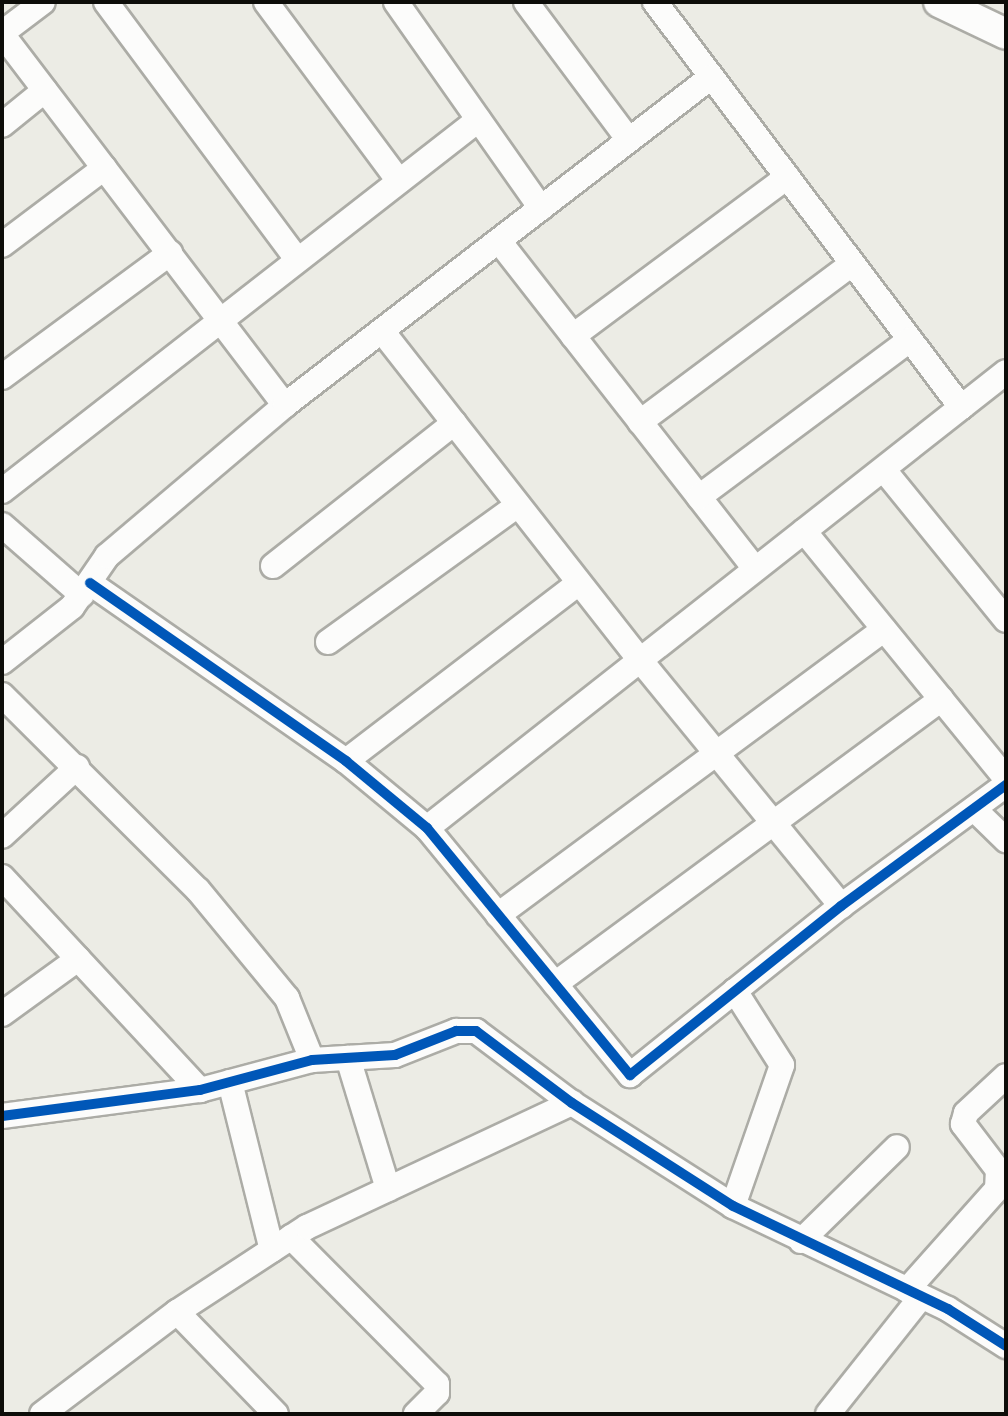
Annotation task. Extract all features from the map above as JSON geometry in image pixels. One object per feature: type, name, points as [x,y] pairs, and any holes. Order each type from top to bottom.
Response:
[{"type":"street","points":[[43,2],[2,33],[285,405]]},
{"type":"street","points":[[106,2],[297,259]]},
{"type":"street","points":[[266,2],[399,181]]},
{"type":"street","points":[[396,2],[541,208]]},
{"type":"street","points":[[526,2],[629,140]]},
{"type":"street","points":[[655,2],[961,407]]},
{"type":"street","points":[[939,2],[1006,34]]},
{"type":"street","points":[[2,662],[86,589],[107,556],[285,405],[711,77]]},
{"type":"street","points":[[2,125],[45,90]]},
{"type":"street","points":[[2,491],[478,120]]},
{"type":"street","points":[[2,245],[104,168]]},
{"type":"street","points":[[573,336],[787,177]]},
{"type":"street","points":[[499,241],[755,569]]},
{"type":"street","points":[[2,377],[170,253]]},
{"type":"street","points":[[640,422],[852,264]]},
{"type":"street","points":[[382,331],[640,660],[841,906]]},
{"type":"street","points":[[699,497],[910,340]]},
{"type":"street","points":[[427,828],[1006,372]]},
{"type":"street","points":[[273,566],[454,423]]},
{"type":"street","points":[[884,470],[1006,620]]},
{"type":"street","points":[[328,642],[518,505]]},
{"type":"street","points":[[2,525],[86,589],[346,761],[427,828],[630,1075],[841,906],[1006,782],[804,531]]},
{"type":"street","points":[[346,761],[579,583]]},
{"type":"street","points":[[498,915],[884,629]]},
{"type":"street","points":[[2,695],[198,890],[287,998],[312,1060]]},
{"type":"street","points":[[555,984],[941,699]]},
{"type":"street","points":[[2,836],[77,767]]},
{"type":"street","points":[[974,809],[1006,840]]},
{"type":"street","points":[[2,877],[200,1090]]},
{"type":"street","points":[[2,1014],[78,959]]},
{"type":"street","points":[[733,1206],[782,1065],[735,991]]},
{"type":"street","points":[[2,1116],[200,1090],[312,1060],[395,1055],[456,1031],[476,1031],[572,1103],[733,1206],[914,1294],[1006,1346]]},
{"type":"street","points":[[348,1058],[388,1189]]},
{"type":"street","points":[[828,1414],[914,1294],[997,1189],[1002,1173],[963,1124],[966,1113],[1006,1076]]},
{"type":"street","points":[[230,1082],[282,1243],[431,1374],[437,1393],[416,1414]]},
{"type":"street","points":[[51,1411],[177,1312],[282,1243],[388,1189],[572,1103]]},
{"type":"street","points":[[801,1241],[897,1147]]},
{"type":"street","points":[[177,1312],[276,1414]]},
{"type":"cycle path","points":[[90,583],[346,761],[427,828],[630,1075],[841,906],[1006,785]]},
{"type":"cycle path","points":[[2,1116],[200,1090],[312,1060],[395,1055],[456,1031],[476,1031],[572,1103],[733,1206],[948,1309],[1006,1346]]}]
